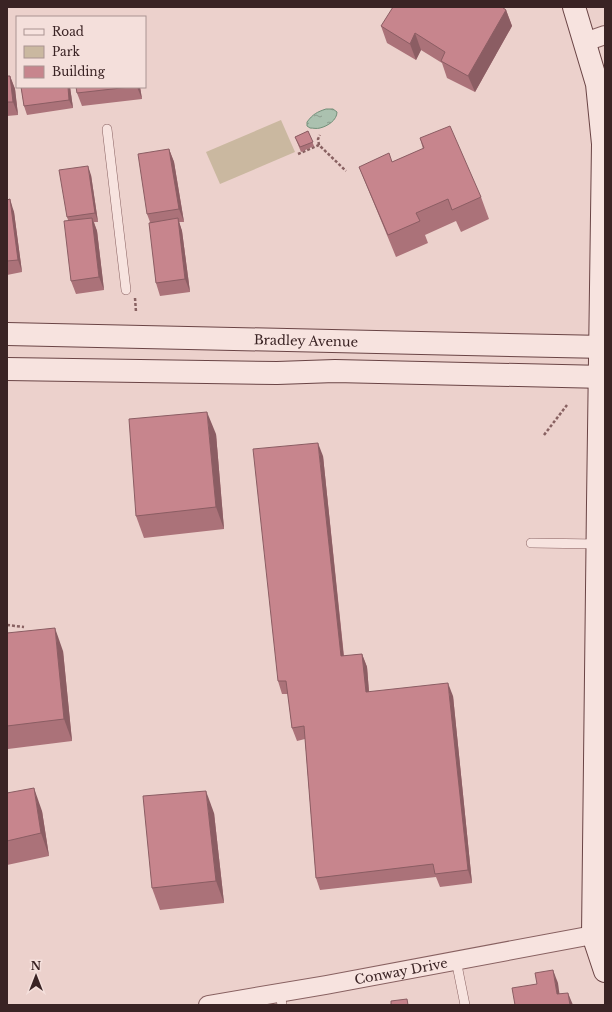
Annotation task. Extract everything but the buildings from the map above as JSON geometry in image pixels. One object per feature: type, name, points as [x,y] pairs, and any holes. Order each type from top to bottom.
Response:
[{"type":"main road","points":[[574,7],[598,84],[604,144],[600,677],[593,935],[605,971]]},
{"type":"main road","name":"Bradley Avenue","points":[[7,334],[602,347]]},
{"type":"main road","points":[[7,369],[277,373],[343,371],[602,377]]},
{"type":"street","points":[[585,42],[605,35]]},
{"type":"street","name":"Conway Drive","points":[[208,1005],[281,999],[326,985],[593,935]]},
{"type":"lane","points":[[107,129],[126,290]]},
{"type":"lane","points":[[531,542],[601,544]]},
{"type":"lane","points":[[456,960],[465,1005]]},
{"type":"path","points":[[320,135],[318,139],[319,145],[346,171]]},
{"type":"path","points":[[298,154],[319,145]]},
{"type":"path","points":[[544,435],[567,405]]},
{"type":"path","points":[[7,625],[24,627]]},
{"type":"green space","points":[[281,120],[295,152],[220,184],[206,152]]},
{"type":"water","points":[[326,109],[333,109],[337,112],[337,115],[332,122],[319,128],[310,128],[307,126],[307,122],[313,115]]}]
